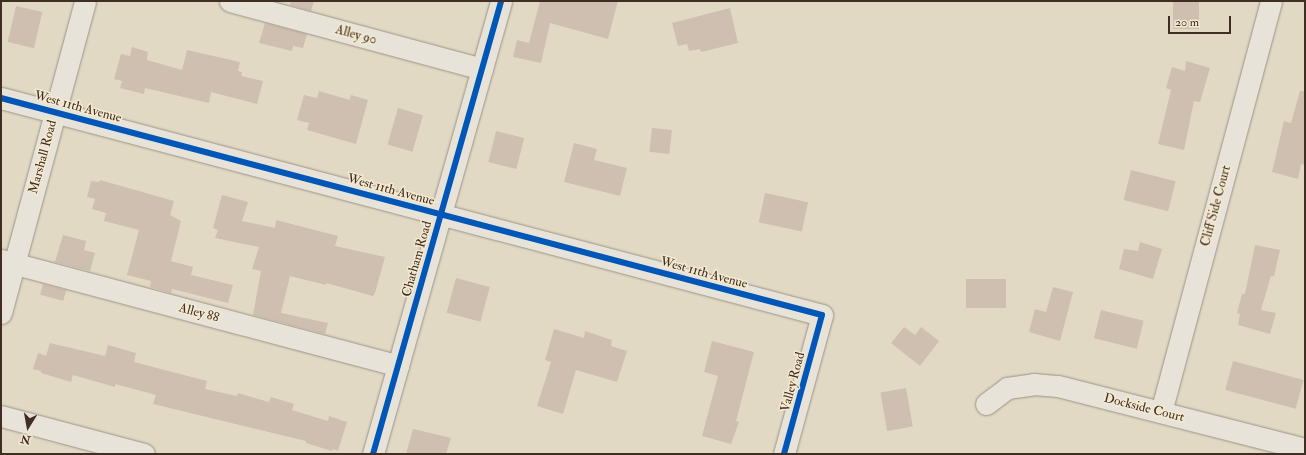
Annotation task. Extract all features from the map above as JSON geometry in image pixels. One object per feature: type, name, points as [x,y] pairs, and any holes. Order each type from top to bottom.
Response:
[{"type":"street","name":"Marshall Road","points":[[1,313],[8,262],[55,112],[85,1]]},
{"type":"street","name":"Alley 90","points":[[230,1],[482,69]]},
{"type":"street","name":"Chatham Road","points":[[373,454],[501,1]]},
{"type":"street","name":"Cliff Side Court","points":[[1161,412],[1271,1]]},
{"type":"street","name":"West 11th Avenue","points":[[1,98],[822,315]]},
{"type":"street","name":"Alley 88","points":[[8,262],[398,366]]},
{"type":"street","name":"Valley Road","points":[[784,454],[822,315]]},
{"type":"street","name":"Dockside Court","points":[[986,404],[1008,388],[1034,384],[1058,386],[1305,449]]},
{"type":"street","points":[[1,416],[144,454]]},
{"type":"building","points":[[291,1],[314,1],[311,11],[290,5]]},
{"type":"building","points":[[540,1],[618,1],[608,39],[550,23],[541,63],[513,57],[517,40],[529,43]]},
{"type":"building","points":[[1173,1],[1199,1],[1199,29],[1173,29]]},
{"type":"building","points":[[16,6],[42,12],[34,48],[8,42]]},
{"type":"building","points":[[730,8],[738,43],[701,52],[700,49],[689,51],[687,44],[678,46],[672,23]]},
{"type":"building","points":[[265,23],[307,34],[303,48],[293,46],[292,51],[259,43]]},
{"type":"building","points":[[132,47],[148,52],[147,60],[182,70],[187,50],[240,62],[238,71],[242,72],[241,76],[263,81],[257,104],[211,92],[209,103],[145,88],[144,94],[120,88],[122,81],[114,79],[121,54],[130,56]]},
{"type":"building","points":[[1186,61],[1210,68],[1200,102],[1194,101],[1184,150],[1158,144],[1171,90],[1166,88],[1172,67],[1185,71]]},
{"type":"building","points":[[319,91],[350,100],[351,95],[368,100],[356,144],[307,130],[309,123],[297,120],[304,95],[317,98]]},
{"type":"building","points":[[1300,91],[1305,91],[1305,165],[1301,164],[1298,179],[1272,172],[1284,121],[1291,123]]},
{"type":"building","points":[[398,108],[423,115],[413,152],[388,145]]},
{"type":"building","points":[[652,128],[672,130],[669,154],[649,152]]},
{"type":"building","points":[[496,131],[524,138],[516,169],[488,162]]},
{"type":"building","points":[[574,143],[597,149],[594,160],[627,168],[620,196],[564,182]]},
{"type":"building","points":[[1131,170],[1176,181],[1168,211],[1124,200]]},
{"type":"building","points":[[100,180],[174,201],[170,215],[181,221],[171,261],[193,267],[191,275],[233,285],[228,303],[172,289],[171,293],[150,287],[151,281],[127,275],[139,230],[104,221],[106,213],[92,209],[95,199],[87,197],[91,181],[99,182]]},
{"type":"building","points":[[765,193],[808,202],[802,231],[759,222]]},
{"type":"building","points":[[222,195],[248,202],[242,221],[275,228],[276,220],[338,236],[335,246],[385,257],[375,293],[373,296],[326,283],[326,285],[290,276],[281,313],[328,323],[325,334],[253,315],[261,271],[252,269],[259,247],[215,238],[218,230],[213,228]]},
{"type":"building","points":[[63,235],[86,241],[84,250],[95,253],[90,271],[55,262]]},
{"type":"building","points":[[1140,242],[1162,249],[1153,279],[1119,269],[1124,249],[1138,251]]},
{"type":"building","points":[[1255,245],[1280,250],[1274,276],[1271,276],[1261,310],[1276,313],[1270,334],[1238,325],[1240,314],[1237,313],[1242,294],[1245,294]]},
{"type":"building","points":[[456,278],[490,287],[480,322],[447,313]]},
{"type":"building","points":[[966,279],[1006,279],[1006,308],[966,308]]},
{"type":"building","points":[[43,284],[66,290],[63,301],[40,295]]},
{"type":"building","points":[[1053,287],[1073,292],[1060,341],[1029,332],[1035,309],[1046,312]]},
{"type":"building","points":[[1101,310],[1144,321],[1137,349],[1094,338]]},
{"type":"building","points":[[904,327],[915,335],[921,327],[939,341],[920,366],[891,343]]},
{"type":"building","points":[[554,329],[584,338],[585,331],[612,340],[611,346],[627,351],[617,382],[576,370],[563,414],[537,406],[551,362],[545,360]]},
{"type":"building","points":[[712,341],[754,352],[736,421],[739,422],[731,444],[702,436],[718,376],[704,372]]},
{"type":"building","points":[[50,343],[105,356],[108,345],[136,353],[134,362],[207,381],[205,389],[237,396],[238,393],[269,402],[271,397],[294,404],[292,410],[328,421],[329,416],[347,422],[338,451],[333,449],[332,451],[306,443],[306,441],[153,404],[156,395],[115,384],[115,387],[73,375],[71,382],[41,373],[41,371],[33,369],[38,353],[46,356]]},
{"type":"building","points":[[1233,361],[1304,380],[1296,409],[1225,390]]},
{"type":"building","points":[[906,388],[913,426],[887,431],[880,393]]},
{"type":"building","points":[[413,429],[451,438],[446,454],[406,454]]},
{"type":"cycle path","points":[[373,454],[501,1]]},
{"type":"cycle path","points":[[1,98],[822,315],[784,454]]}]
